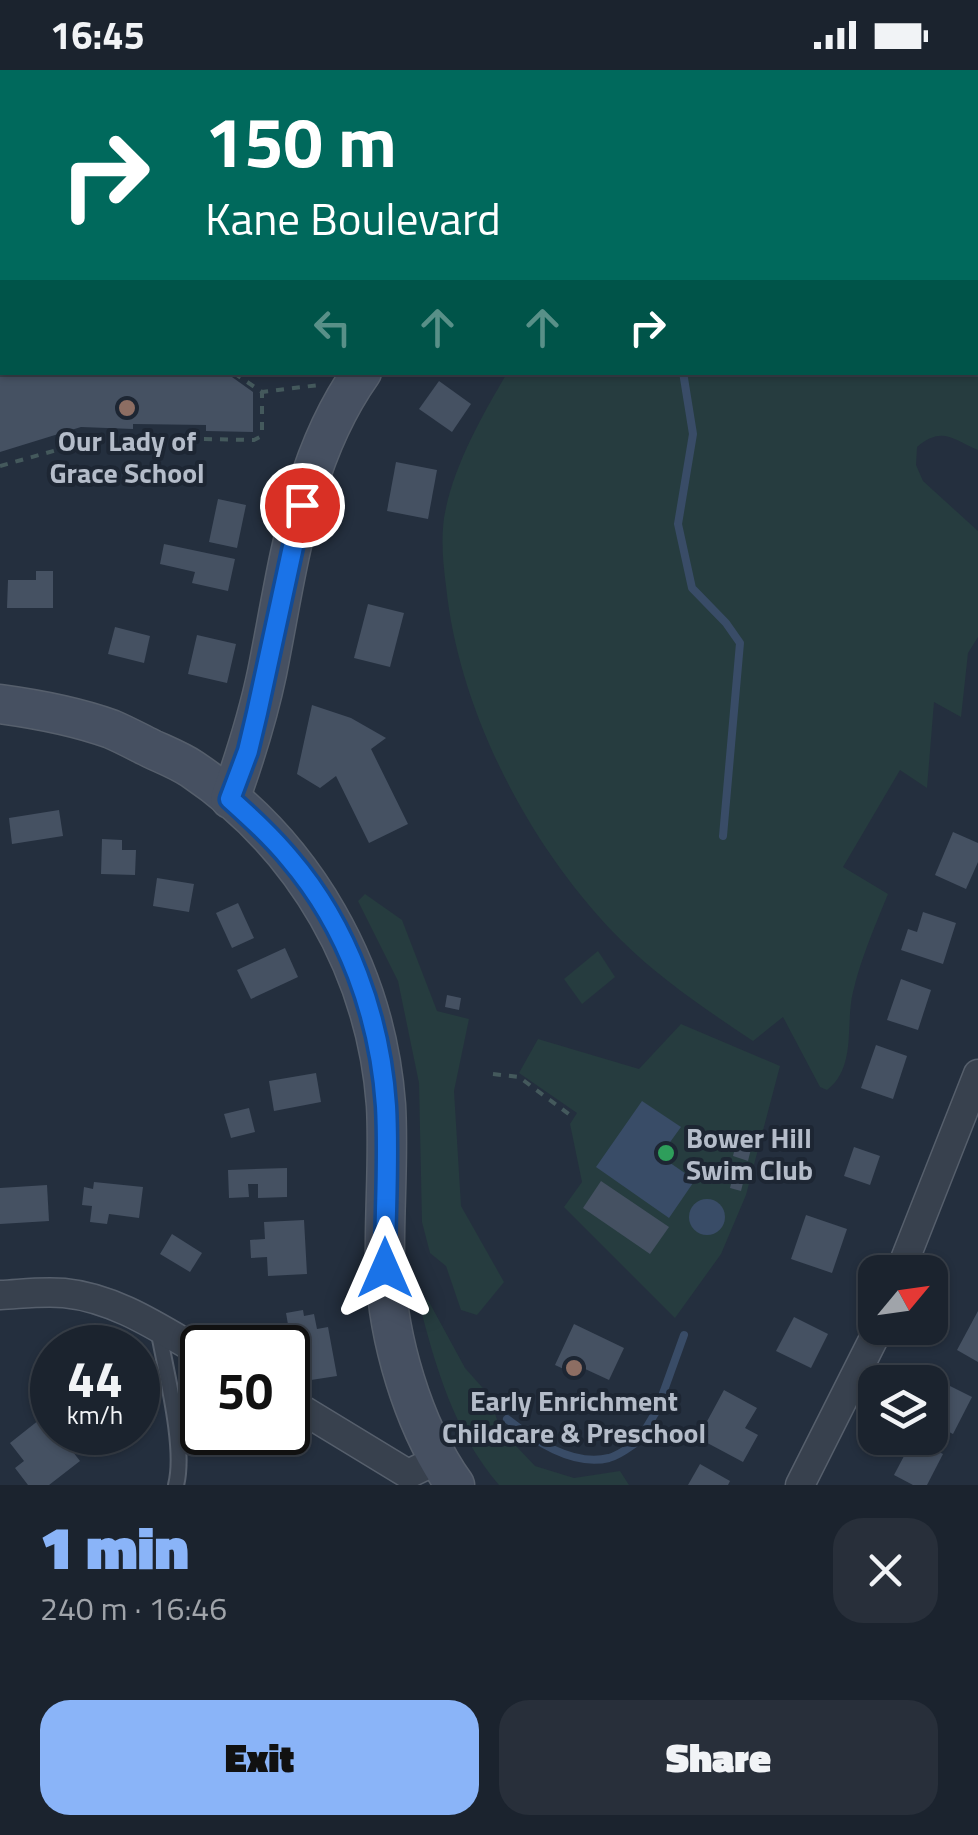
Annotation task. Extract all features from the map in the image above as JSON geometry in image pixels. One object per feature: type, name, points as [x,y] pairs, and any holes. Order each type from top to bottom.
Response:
[{"type":"main road","points":[[230,799],[248,751],[295,528],[344,378]]},
{"type":"main road","points":[[0,704],[38,709],[111,730],[182,763],[230,799],[291,860],[317,896],[363,987],[377,1039],[386,1106],[385,1268],[391,1327],[408,1386],[446,1473]]},
{"type":"street","points":[[907,1255],[978,1074]]},
{"type":"street","points":[[0,1295],[62,1293],[98,1300],[153,1325]]},
{"type":"street","points":[[800,1485],[870,1345]]},
{"type":"street","points":[[310,1414],[408,1474],[446,1473]]},
{"type":"lane","points":[[160,1340],[177,1439],[180,1471],[176,1485]]},
{"type":"path","points":[[237,375],[262,392],[344,378]]},
{"type":"path","points":[[245,380],[249,375]]},
{"type":"path","points":[[0,466],[103,438],[254,440],[260,438],[262,431],[262,392]]},
{"type":"path","points":[[493,1074],[519,1077],[574,1118]]},
{"type":"green space","points":[[506,375],[978,375],[978,450],[947,436],[933,437],[917,447],[916,465],[923,481],[978,531],[978,637],[968,653],[961,717],[934,702],[927,788],[900,770],[843,867],[888,894],[856,979],[843,1069],[827,1090],[820,1087],[783,1017],[753,1041],[684,994],[621,940],[558,865],[505,777],[466,682],[454,634],[443,552],[448,499],[478,425]]},
{"type":"green space","points":[[365,894],[402,920],[437,1011],[469,1019],[454,1091],[461,1206],[504,1282],[477,1315],[461,1310],[446,1266],[430,1253],[422,1222],[419,1083],[398,981],[358,901]]},
{"type":"green space","points":[[598,951],[615,977],[582,1004],[564,979]]},
{"type":"green space","name":"Bower Hill Swim Club","points":[[681,1024],[780,1066],[746,1195],[721,1254],[675,1318],[564,1207],[582,1182],[570,1124],[577,1113],[519,1073],[538,1039],[639,1069]]},
{"type":"green space","points":[[428,1300],[465,1368],[489,1395],[500,1429],[535,1466],[574,1478],[620,1471],[629,1485],[499,1485],[470,1444],[448,1398],[419,1302]]},
{"type":"water","points":[[642,1101],[681,1127],[660,1156],[695,1180],[669,1218],[596,1167]]},
{"type":"water","points":[[707,1199],[720,1204],[725,1217],[720,1230],[707,1235],[694,1230],[689,1217],[694,1204]]},
{"type":"building","name":"Our Lady of Grace School","points":[[0,375],[229,375],[253,392],[253,432],[206,431],[206,425],[81,427],[0,452]]},
{"type":"building","points":[[439,381],[471,404],[452,432],[419,409]]},
{"type":"building","points":[[396,462],[437,470],[428,519],[387,511]]},
{"type":"building","points":[[218,499],[246,505],[237,548],[209,542]]},
{"type":"building","points":[[164,544],[235,559],[228,591],[192,583],[195,572],[160,564]]},
{"type":"building","points":[[36,571],[53,571],[53,608],[7,608],[8,580],[36,580]]},
{"type":"building","points":[[368,604],[404,613],[390,667],[354,658]]},
{"type":"building","points":[[115,627],[150,636],[144,663],[108,654]]},
{"type":"building","points":[[197,635],[236,644],[227,683],[188,674]]},
{"type":"building","points":[[312,705],[351,718],[386,738],[371,749],[408,824],[369,843],[336,776],[320,788],[297,774]]},
{"type":"building","points":[[59,810],[63,836],[12,844],[9,818]]},
{"type":"building","points":[[953,832],[978,843],[978,862],[966,889],[935,875]]},
{"type":"building","points":[[102,839],[122,840],[122,850],[136,850],[135,875],[101,874]]},
{"type":"building","points":[[157,878],[194,884],[189,912],[153,906]]},
{"type":"building","points":[[238,903],[254,938],[232,948],[216,913]]},
{"type":"building","points":[[923,912],[956,923],[943,964],[901,950],[908,929],[917,932]]},
{"type":"building","points":[[285,948],[298,977],[251,999],[237,970]]},
{"type":"building","points":[[901,979],[931,990],[918,1030],[887,1020]]},
{"type":"building","points":[[447,995],[461,998],[459,1010],[445,1007]]},
{"type":"building","points":[[876,1045],[907,1056],[893,1099],[861,1088]]},
{"type":"building","points":[[316,1073],[321,1102],[274,1111],[269,1081]]},
{"type":"building","points":[[249,1108],[255,1132],[231,1138],[224,1114]]},
{"type":"building","points":[[737,1140],[752,1145],[748,1161],[733,1156]]},
{"type":"building","points":[[854,1147],[880,1156],[870,1185],[844,1176]]},
{"type":"building","points":[[287,1168],[287,1197],[258,1198],[258,1184],[248,1184],[249,1197],[229,1198],[228,1170]]},
{"type":"building","points":[[734,1172],[745,1175],[741,1191],[730,1188]]},
{"type":"building","points":[[601,1181],[669,1227],[650,1254],[583,1208]]},
{"type":"building","points":[[94,1182],[143,1187],[139,1218],[109,1214],[107,1224],[90,1222],[92,1206],[82,1205],[84,1187],[93,1189]]},
{"type":"building","points":[[47,1185],[49,1221],[0,1224],[0,1188]]},
{"type":"building","points":[[806,1215],[847,1229],[832,1273],[791,1259]]},
{"type":"building","points":[[304,1220],[307,1274],[268,1276],[267,1257],[251,1258],[250,1240],[265,1239],[264,1222]]},
{"type":"building","points":[[172,1234],[202,1253],[190,1272],[160,1254]]},
{"type":"building","points":[[303,1310],[304,1316],[314,1314],[317,1329],[328,1327],[337,1376],[310,1380],[310,1325],[288,1325],[286,1313]]},
{"type":"building","points":[[978,1311],[978,1362],[957,1350]]},
{"type":"building","points":[[794,1317],[828,1334],[811,1368],[776,1351]]},
{"type":"building","points":[[574,1324],[624,1348],[609,1380],[583,1368],[579,1376],[555,1365]]},
{"type":"building","points":[[948,1385],[972,1397],[953,1434],[948,1431]]},
{"type":"building","points":[[724,1390],[757,1408],[745,1428],[758,1435],[743,1462],[698,1438]]},
{"type":"building","points":[[30,1427],[30,1455],[75,1455],[80,1461],[49,1485],[28,1485],[15,1468],[24,1461],[10,1443]]},
{"type":"building","points":[[905,1455],[942,1455],[927,1485],[913,1485],[894,1475]]},
{"type":"building","points":[[700,1464],[730,1481],[728,1485],[688,1485]]},
{"type":"waterway","points":[[683,375],[693,434],[678,524],[692,588],[740,643],[723,836]]},
{"type":"waterway","points":[[642,1435],[657,1410],[684,1335]]},
{"type":"waterway","points":[[507,1419],[541,1443],[581,1459],[609,1458],[637,1442]]},
{"type":"place","name":"Our Lady of Grace School","points":[[127,408]]},
{"type":"place","name":"Bower Hill Swim Club","points":[[666,1153]]},
{"type":"place","name":"Early Enrichment Childcare & Preschool","points":[[574,1368]]},
{"type":"route","points":[[302,505],[248,751],[230,799],[291,860],[317,896],[363,987],[377,1039],[386,1106],[385,1268]]}]
